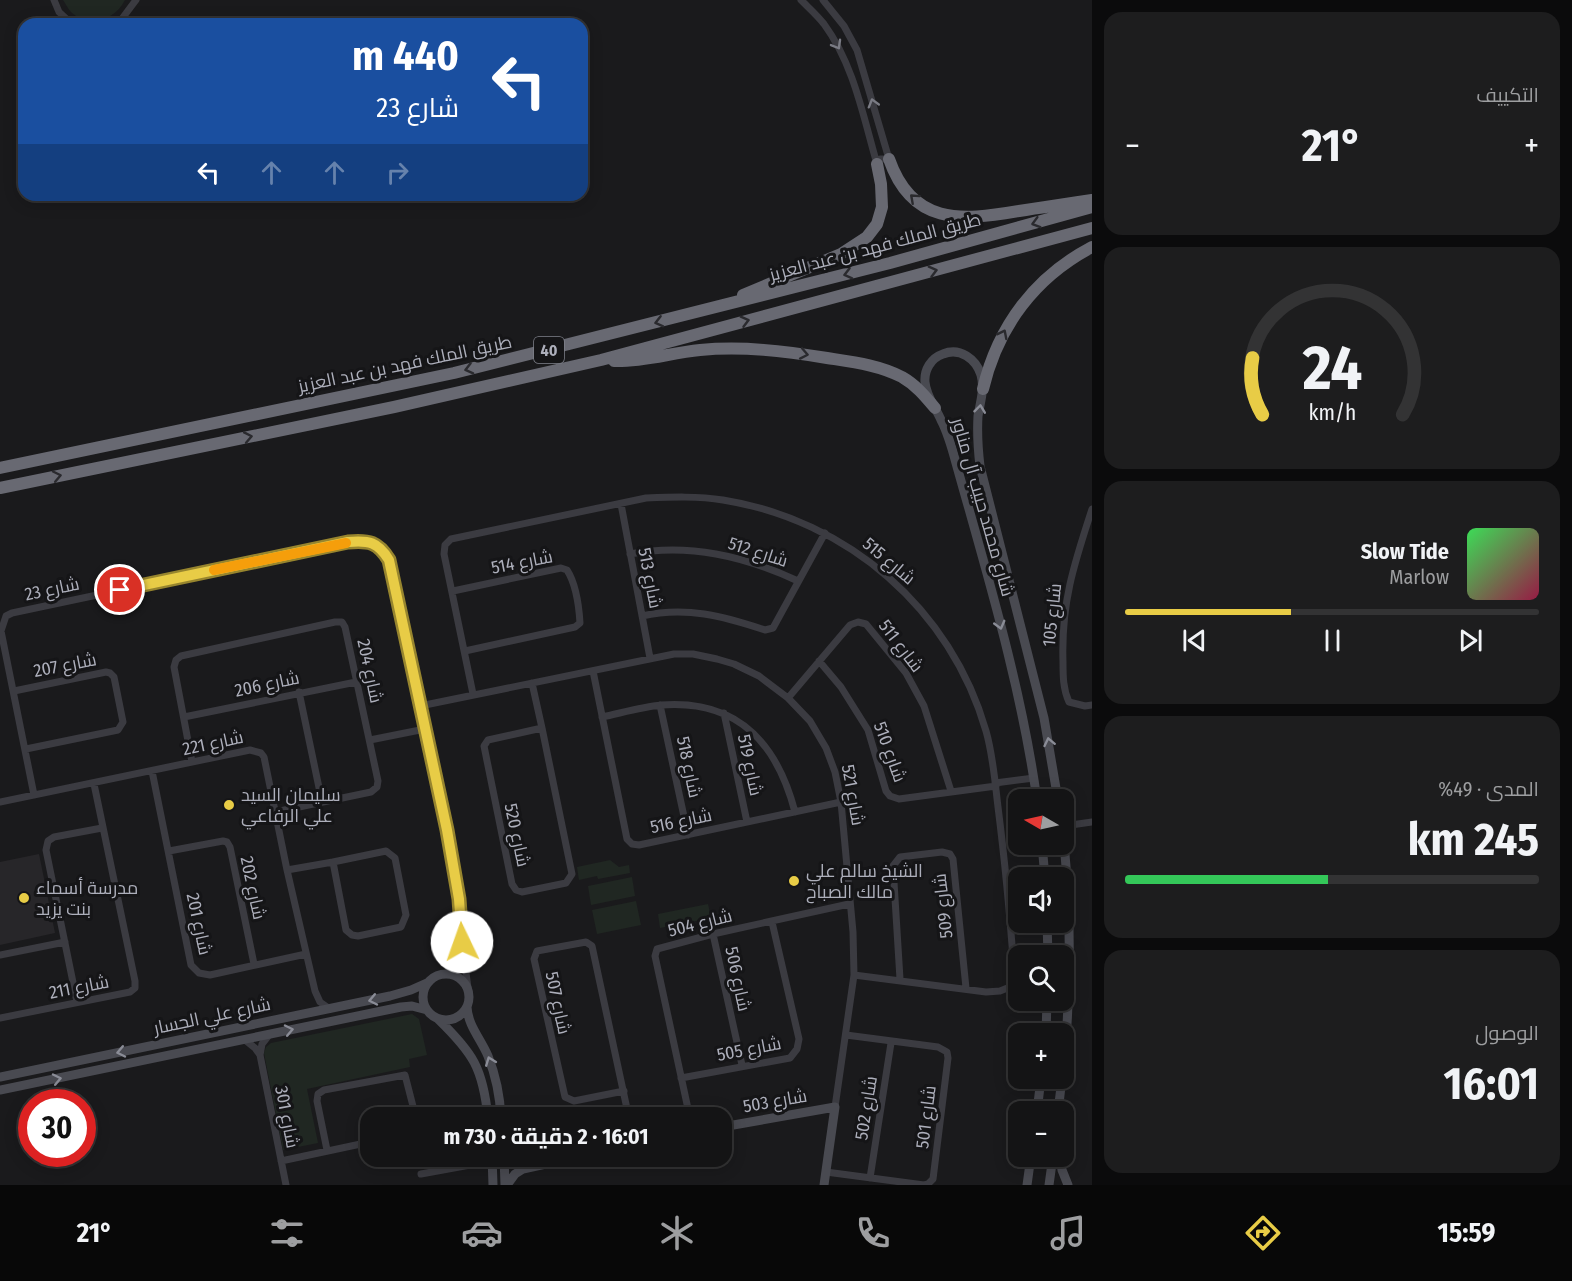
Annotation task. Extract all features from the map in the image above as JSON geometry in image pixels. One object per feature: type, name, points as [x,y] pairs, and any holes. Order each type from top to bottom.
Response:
[{"type":"highway","points":[[883,161],[910,196],[932,211],[956,218],[993,215],[1092,200]]},
{"type":"highway","points":[[705,311],[841,254],[861,243],[873,230],[880,217],[883,161]]},
{"type":"highway","name":"طريق الملك فهد بن عبد العزيز","points":[[0,468],[454,373],[890,263],[1092,207]]},
{"type":"highway","name":"طريق الملك فهد بن عبد العزيز","points":[[0,488],[394,407],[601,360],[1092,228]]},
{"type":"highway","points":[[983,389],[997,346],[1022,304],[1037,286],[1056,270],[1092,247]]},
{"type":"highway","points":[[601,360],[634,361],[712,349],[753,348],[788,351],[872,366],[891,372],[919,389],[935,408]]},
{"type":"street","points":[[54,0],[59,12],[66,18]]},
{"type":"street","points":[[122,18],[136,0]]},
{"type":"street","points":[[801,0],[823,22],[845,58],[883,161]]},
{"type":"street","points":[[823,0],[844,26],[857,50],[867,83],[883,161]]},
{"type":"street","points":[[855,87],[867,83]]},
{"type":"street","name":"شارع محمد حبيب آل مناور","points":[[1036,789],[1028,737],[1010,662],[954,457],[945,427],[926,390],[925,375],[931,362],[943,354],[957,352],[970,358],[979,370],[983,389],[978,428],[981,472],[1032,667],[1056,789]]},
{"type":"street","name":"شارع 515","points":[[473,694],[444,554],[445,545],[451,540],[646,498],[664,497],[723,500],[753,506],[825,533],[854,550],[906,593],[941,636],[973,694],[986,733],[995,785],[1010,915],[1014,977],[1012,985],[1004,990],[986,992],[854,975]]},
{"type":"street","name":"شارع 513","points":[[621,504],[650,658]]},
{"type":"street","name":"شارع 105","points":[[1092,509],[1067,591],[1062,642],[1064,691],[1069,702],[1085,706],[1092,705]]},
{"type":"street","points":[[798,581],[825,533]]},
{"type":"street","name":"شارع 23","points":[[34,795],[1,631],[6,616],[337,544],[366,542],[381,548],[389,560],[459,899],[468,988]]},
{"type":"street","name":"شارع 512","points":[[630,554],[669,550],[736,557],[798,581],[770,630],[706,613],[662,611],[642,616]]},
{"type":"street","name":"شارع 514","points":[[453,591],[561,568],[567,570],[571,576],[580,615],[580,623],[575,627],[465,651]]},
{"type":"street","name":"شارع 204","points":[[192,762],[174,667],[176,660],[181,656],[342,622],[370,740],[378,781],[377,787],[371,792],[275,812]]},
{"type":"street","name":"شارع 511","points":[[788,698],[850,626],[858,622],[866,624],[906,673],[924,706],[951,791]]},
{"type":"street","name":"شارع 521","points":[[420,706],[650,658],[693,654],[734,664],[759,676],[788,698],[810,722],[826,748],[835,772],[841,802],[853,932],[854,975],[824,1185]]},
{"type":"street","name":"شارع 510","points":[[819,662],[841,687],[868,730],[886,791],[890,796],[899,799],[1034,778]]},
{"type":"street","name":"شارع 516","points":[[593,671],[627,839],[632,844],[639,845],[841,802]]},
{"type":"street","name":"شارع 207","points":[[14,691],[106,672],[114,677],[123,722],[118,730],[26,749]]},
{"type":"street","name":"شارع 206","points":[[184,717],[356,682]]},
{"type":"street","name":"شارع 520","points":[[532,683],[542,728],[572,874],[566,883],[522,892],[516,890],[512,884],[484,746],[488,740],[542,728]]},
{"type":"street","points":[[299,692],[322,802]]},
{"type":"street","points":[[602,717],[660,705],[682,705],[724,713],[744,725],[772,753],[782,770],[795,812]]},
{"type":"street","name":"شارع 518","points":[[660,705],[688,835]]},
{"type":"street","name":"شارع 519","points":[[724,713],[747,822]]},
{"type":"street","points":[[370,740],[424,729]]},
{"type":"street","name":"شارع 221","points":[[0,802],[257,750],[264,758],[315,991],[320,1002],[330,1009]]},
{"type":"street","name":"شارع 201","points":[[152,771],[191,965],[199,973],[210,975],[306,954]]},
{"type":"street","name":"شارع 211","points":[[0,1018],[130,992],[135,988],[94,784]]},
{"type":"street","points":[[1074,825],[1092,822]]},
{"type":"street","points":[[77,1002],[46,850],[48,841],[54,837],[102,828]]},
{"type":"street","name":"شارع 202","points":[[169,851],[227,842],[230,847],[254,964]]},
{"type":"street","points":[[287,870],[386,851],[391,853],[395,858],[406,915],[400,927],[358,936],[346,930],[333,862]]},
{"type":"street","name":"شارع 509","points":[[900,980],[893,866],[900,857],[942,852],[950,854],[953,859],[966,988]]},
{"type":"street","points":[[1065,855],[1069,948],[1066,1023]]},
{"type":"street","name":"شارع 504","points":[[688,1107],[656,951],[659,948],[713,934],[849,904]]},
{"type":"street","name":"شارع 505","points":[[681,1078],[790,1058],[797,1049],[799,1039],[772,922]]},
{"type":"street","name":"شارع 506","points":[[713,934],[742,1065]]},
{"type":"street","points":[[0,955],[65,942]]},
{"type":"street","name":"شارع 23","points":[[448,974],[458,962],[462,942]]},
{"type":"street","name":"شارع 507","points":[[624,1091],[574,1101],[564,1097],[534,959],[537,951],[586,942],[590,944],[624,1091],[627,1107]]},
{"type":"street","points":[[438,1018],[451,1020],[458,1017],[467,1007],[468,988],[460,978],[448,974],[439,975],[429,982],[423,995],[427,1010],[438,1018],[475,1060],[486,1107]]},
{"type":"street","name":"شارع علي الجسار","points":[[0,1077],[401,994],[429,982]]},
{"type":"street","points":[[308,1014],[313,1004],[315,991]]},
{"type":"street","name":"شارع علي الجسار","points":[[0,1090],[401,1007],[412,1006],[427,1010]]},
{"type":"street","points":[[467,1007],[471,1024],[492,1066],[500,1107]]},
{"type":"street","points":[[260,1055],[262,1044],[268,1035]]},
{"type":"street","name":"شارع 501","points":[[826,1172],[924,1185],[933,1179],[947,1052],[938,1047],[846,1035]]},
{"type":"street","points":[[195,1037],[194,1044],[198,1050]]},
{"type":"street","points":[[245,1040],[260,1055]]},
{"type":"street","name":"شارع 502","points":[[870,1178],[891,1042]]},
{"type":"street","points":[[167,1043],[170,1049],[169,1056]]},
{"type":"street","name":"شارع 301","points":[[260,1055],[286,1185]]},
{"type":"street","points":[[327,1150],[317,1101],[318,1094],[324,1090],[405,1075],[413,1107]]},
{"type":"street","name":"شارع 503","points":[[732,1125],[835,1107]]},
{"type":"street","points":[[281,1161],[360,1144]]},
{"type":"street","points":[[421,1174],[454,1167]]},
{"type":"street","points":[[492,1167],[493,1185]]},
{"type":"street","points":[[505,1167],[506,1185]]},
{"type":"street","points":[[506,1185],[515,1174],[528,1167]]},
{"type":"street","points":[[1027,1185],[1029,1167]]},
{"type":"street","points":[[1049,1185],[1051,1167]]},
{"type":"street","points":[[1062,1167],[1068,1185]]},
{"type":"shaded area","points":[[63,0],[125,0],[115,13],[106,18],[81,18],[70,11]]},
{"type":"shaded area","name":"مدرسة أسماء بنت يزيد","points":[[39,854],[55,933],[0,945],[0,862]]},
{"type":"shaded area","points":[[610,860],[619,867],[629,865],[630,873],[579,880],[577,867]]},
{"type":"shaded area","points":[[632,877],[635,896],[591,905],[588,886]]},
{"type":"shaded area","points":[[636,901],[641,925],[597,934],[592,910]]},
{"type":"shaded area","points":[[708,904],[711,918],[660,928],[658,914]]},
{"type":"shaded area","points":[[412,1014],[419,1019],[427,1055],[409,1059],[410,1067],[307,1089],[318,1143],[283,1150],[264,1053],[266,1047],[271,1043]]},
{"type":"slow traffic","points":[[214,570],[346,543]]},
{"type":"place","name":"سليمان السيد علي الرفاعي","points":[[229,805]]},
{"type":"place","name":"الشيخ سالم علي مالك الصباح","points":[[794,881]]},
{"type":"place","name":"مدرسة أسماء بنت يزيد","points":[[24,898]]},
{"type":"route","points":[[120,590],[348,542],[366,542],[381,548],[389,560],[447,830],[462,920],[462,942]]}]
